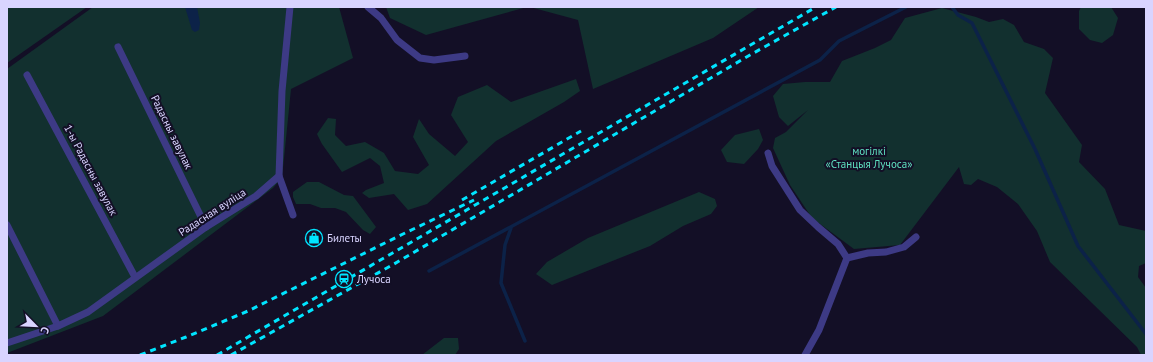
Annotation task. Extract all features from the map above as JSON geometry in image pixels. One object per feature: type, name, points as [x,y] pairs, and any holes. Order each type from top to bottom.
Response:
[{"type":"lane","points":[[290,7],[282,91],[279,176],[293,215]]},
{"type":"lane","points":[[368,7],[381,18],[397,40],[420,58],[434,60],[465,56]]},
{"type":"lane","name":"Радасны завулак","points":[[118,46],[206,227]]},
{"type":"lane","name":"1-ы Радасны завулак","points":[[27,75],[135,277]]},
{"type":"lane","points":[[768,153],[772,166],[800,210],[818,228],[838,244],[847,258]]},
{"type":"lane","name":"Радасная вуліца","points":[[7,343],[58,326],[88,312],[206,227],[256,196],[279,176]]},
{"type":"lane","points":[[7,225],[58,326]]},
{"type":"lane","points":[[847,258],[868,253],[886,252],[904,247],[916,237]]},
{"type":"lane","points":[[805,355],[819,330],[847,258]]},
{"type":"green space","points":[[7,7],[87,7],[7,63]]},
{"type":"green space","points":[[93,7],[339,7],[353,58],[291,89],[282,178],[273,188],[103,316],[7,353],[7,69]]},
{"type":"green space","points":[[386,7],[527,7],[426,35],[390,18]]},
{"type":"green space","points":[[530,7],[759,7],[713,38],[593,89],[578,20]]},
{"type":"green space","points":[[1081,7],[1111,7],[1118,18],[1113,35],[1102,43],[1090,40],[1079,29],[1079,11]]},
{"type":"green space","name":"могілкі «Станцыя Лучоса»","points":[[942,8],[989,22],[1003,19],[1014,25],[1024,42],[1044,49],[1053,58],[1045,93],[1082,145],[1079,162],[1105,189],[1119,225],[1146,231],[1146,263],[1139,266],[1138,277],[1146,288],[1146,355],[1141,355],[1137,347],[1050,262],[1037,231],[1018,204],[997,187],[978,179],[971,185],[964,184],[959,167],[900,245],[854,249],[812,218],[790,185],[773,148],[775,138],[786,132],[808,110],[788,126],[779,117],[773,96],[783,84],[830,82],[842,61],[891,40],[905,18]]},
{"type":"green space","points":[[576,79],[580,91],[564,102],[496,141],[427,204],[408,210],[394,194],[369,198],[362,193],[384,183],[380,166],[370,158],[342,172],[322,144],[317,134],[328,118],[336,119],[335,135],[346,146],[365,142],[384,153],[395,171],[418,174],[429,165],[413,137],[419,119],[429,134],[455,156],[468,142],[451,115],[458,97],[487,85],[511,102]]},
{"type":"green space","points":[[759,129],[763,140],[758,149],[744,164],[727,162],[721,150],[735,135]]},
{"type":"green space","points":[[307,182],[319,182],[344,195],[353,196],[376,227],[370,234],[363,230],[346,212],[335,208],[321,208],[310,204],[296,204],[293,197],[293,192]]},
{"type":"green space","points":[[699,192],[715,199],[717,206],[711,214],[683,226],[650,246],[552,285],[536,274],[547,262],[588,238]]},
{"type":"green space","points":[[444,338],[458,338],[459,349],[455,355],[422,355]]},
{"type":"water","points":[[185,7],[197,7],[200,23],[199,30],[195,32],[192,30]]},
{"type":"waterway","points":[[429,271],[820,60],[839,41],[906,7]]},
{"type":"waterway","points":[[952,7],[958,15],[972,23],[1035,149],[1078,246],[1146,334]]},
{"type":"waterway","points":[[511,228],[505,245],[501,283],[525,341]]},
{"type":"railway","points":[[217,355],[816,7]]},
{"type":"railway","points":[[231,355],[394,264],[750,55],[836,7]]},
{"type":"railway","points":[[462,200],[581,131]]},
{"type":"railway","points":[[140,355],[248,311],[474,200]]},
{"type":"place","name":"Билеты","points":[[314,238]]},
{"type":"place","name":"Лучоса","points":[[344,279]]}]
